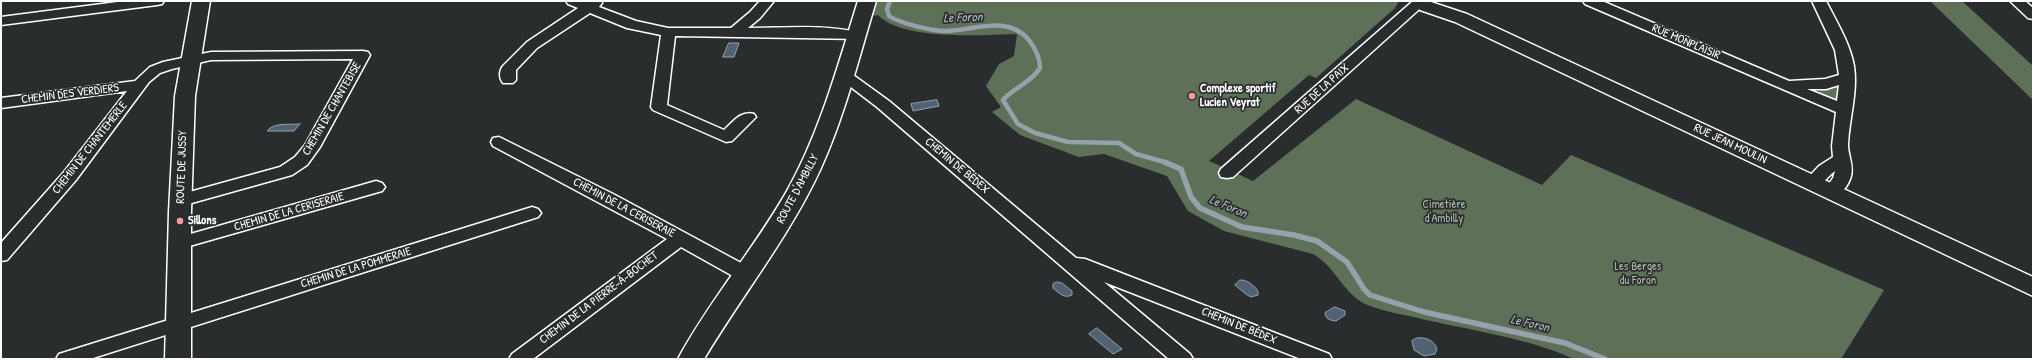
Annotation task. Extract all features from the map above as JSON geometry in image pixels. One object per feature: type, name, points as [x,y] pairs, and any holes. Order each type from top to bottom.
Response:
[{"type":"street","points":[[1,22],[157,1]]},
{"type":"street","name":"ROUTE DE JUSSY","points":[[178,359],[184,110],[190,60],[201,1]]},
{"type":"street","points":[[574,1],[594,4],[632,25],[668,32],[829,33],[856,36]]},
{"type":"street","points":[[735,32],[755,15],[767,1]]},
{"type":"street","name":"ROUTE D'AMBILLY","points":[[691,359],[778,226],[812,164],[844,75],[867,1]]},
{"type":"street","name":"RUE MONPLAISIR","points":[[1590,1],[1844,110]]},
{"type":"street","points":[[1624,1],[1643,23]]},
{"type":"street","points":[[1819,1],[1844,55],[1847,78],[1841,159],[1844,176],[1824,185]]},
{"type":"street","points":[[2017,1],[2033,14]]},
{"type":"street","name":"RUE DE LA PAIX","points":[[1227,173],[1428,3]]},
{"type":"street","name":"RUE JEAN MOULIN","points":[[1428,3],[1824,185],[2033,279]]},
{"type":"street","points":[[508,80],[508,69],[532,45],[594,4]]},
{"type":"street","points":[[668,32],[664,77],[659,107],[726,138],[748,117]]},
{"type":"street","name":"CHEMIN DE CHANTEBISE","points":[[181,200],[286,171],[301,161],[312,147],[363,55],[215,56],[190,60]]},
{"type":"street","name":"CHEMIN DE CHANTEMERLE","points":[[2,252],[70,176],[148,74],[155,70],[190,60]]},
{"type":"street","name":"CHEMIN DE BÉDEX","points":[[844,75],[883,104],[1183,359]]},
{"type":"street","name":"RUE MONPLAISIR","points":[[1783,83],[1819,84],[1847,78]]},
{"type":"street","name":"CHEMIN DES VERDIERS","points":[[1,103],[139,85]]},
{"type":"street","name":"CHEMIN DE LA CERISERAIE","points":[[500,142],[747,275]]},
{"type":"street","name":"RUE JEAN MOULIN","points":[[1824,185],[2033,287]]},
{"type":"street","name":"CHEMIN DE LA CERISERAIE","points":[[180,243],[376,188]]},
{"type":"street","name":"CHEMIN DE LA POMMERAIE","points":[[66,359],[532,213]]},
{"type":"street","name":"CHEMIN DE LA PIERRE-À-BOCHET","points":[[519,359],[680,238]]},
{"type":"street","name":"CHEMIN DE BÉDEX","points":[[1067,260],[1322,359]]},
{"type":"green space","points":[[878,1],[1399,1],[1395,8],[1316,78],[1309,75],[1209,161],[1253,181],[1356,99],[1542,185],[1571,155],[1884,290],[1841,359],[1574,359],[1538,345],[1378,309],[1357,299],[1327,265],[1313,254],[1224,231],[1188,211],[1167,176],[1104,154],[1079,157],[1020,135],[992,112],[1001,107],[986,86],[999,64],[1014,56],[1017,34],[944,35],[905,29],[890,23],[878,15],[872,16],[875,4]]},
{"type":"green space","points":[[1930,1],[1962,1],[2033,66],[2033,100]]},
{"type":"green space","points":[[1832,85],[1840,89],[1839,101],[1836,102],[1819,96],[1818,87]]},
{"type":"water","points":[[729,43],[739,43],[734,57],[723,57]]},
{"type":"water","points":[[937,100],[939,106],[913,111],[911,104]]},
{"type":"water","points":[[282,124],[300,124],[294,131],[267,131],[274,126]]},
{"type":"water","points":[[1240,280],[1253,285],[1258,291],[1258,295],[1251,297],[1243,292],[1235,285]]},
{"type":"water","points":[[1057,282],[1062,283],[1072,291],[1072,295],[1064,296],[1053,288],[1053,284]]},
{"type":"water","points":[[1335,307],[1345,311],[1345,315],[1336,321],[1327,318],[1325,313]]},
{"type":"water","points":[[1097,328],[1122,349],[1113,354],[1089,334]]},
{"type":"water","points":[[1417,338],[1424,338],[1432,341],[1437,349],[1435,354],[1424,356],[1414,350],[1412,341]]},
{"type":"waterway","name":"Le Foron","points":[[890,1],[887,9],[889,16],[916,26],[932,30],[945,31],[1000,26],[1011,28],[1020,32],[1029,40],[1037,53],[1040,68],[1032,78],[1003,100],[1018,124],[1035,133],[1068,142],[1119,143],[1136,154],[1168,163]]},
{"type":"waterway","name":"Le Foron","points":[[1164,162],[1181,169],[1191,197],[1200,208],[1242,227],[1294,235],[1317,241],[1347,262],[1364,289],[1370,295],[1424,312],[1565,343],[1605,359]]},
{"type":"place","name":"Complexe sportif Lucien Veyrat","points":[[1192,96]]},
{"type":"place","name":"Sillons","points":[[180,221]]},
{"type":"park label","name":"Cimetière d'Ambilly","points":[[1444,212]]},
{"type":"park label","name":"Les Berges du Foron","points":[[1638,274]]}]
